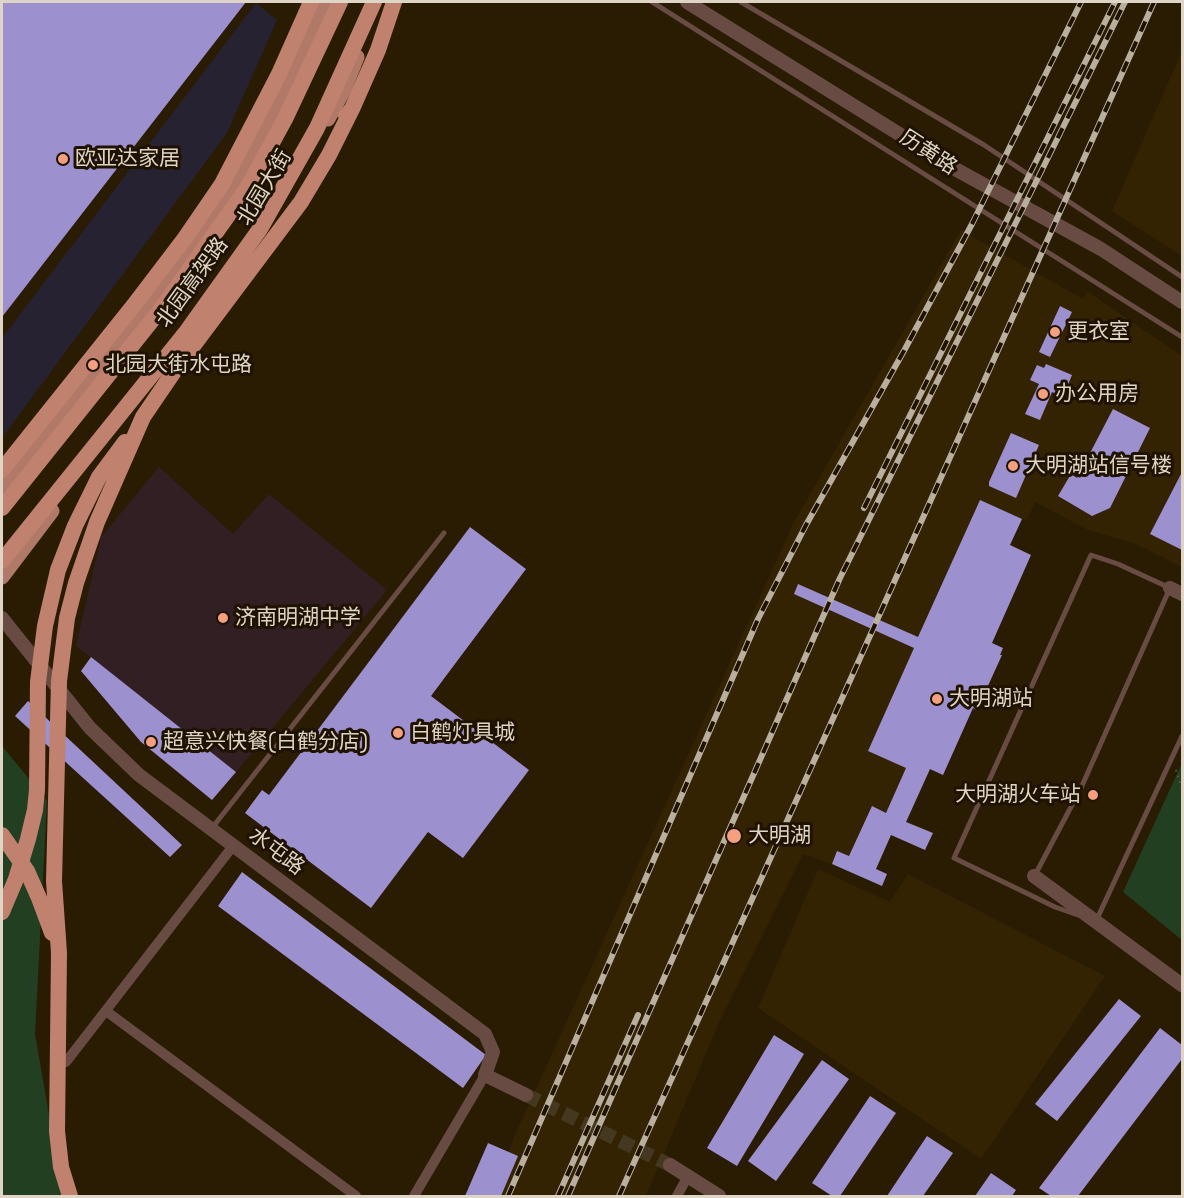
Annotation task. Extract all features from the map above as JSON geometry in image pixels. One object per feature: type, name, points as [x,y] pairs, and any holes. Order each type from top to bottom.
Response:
[{"type":"highway","points":[[2,470],[185,238],[222,184],[279,74],[311,2]]},
{"type":"highway","name":"北园高架路","points":[[2,508],[165,304],[248,187],[295,99],[340,2]]},
{"type":"highway","name":"北园高架路","points":[[2,561],[187,331],[261,229],[317,128],[376,2]]},
{"type":"highway","points":[[378,50],[387,2]]},
{"type":"highway","points":[[2,912],[16,879],[34,810],[37,790],[38,682],[45,626],[58,570],[75,526],[99,477],[175,370],[301,202],[329,155],[352,109],[378,50],[394,2]]},
{"type":"highway","points":[[261,229],[352,109]]},
{"type":"highway","points":[[54,404],[165,304]]},
{"type":"highway","points":[[70,1197],[61,1167],[57,1131],[59,953],[54,881],[59,681],[67,618],[82,559],[143,417]]},
{"type":"highway","points":[[2,835],[27,871],[59,953]]},
{"type":"main road","name":"北园大街","points":[[2,490],[105,363],[197,242],[234,185],[301,57],[324,2]]},
{"type":"main road","name":"北园大街","points":[[2,578],[273,221],[345,90],[376,2]]},
{"type":"street","name":"历黄路","points":[[687,2],[957,170],[1101,249],[1182,302]]},
{"type":"street","name":"水屯路","points":[[2,618],[90,728],[140,775],[485,1034],[493,1052],[485,1075]]},
{"type":"street","points":[[66,1062],[233,846]]},
{"type":"street","points":[[1034,876],[1182,985]]},
{"type":"street","points":[[106,1011],[356,1197]]},
{"type":"street","points":[[414,1197],[485,1075],[526,1095]]},
{"type":"street","points":[[670,1165],[719,1197]]},
{"type":"street","points":[[677,1197],[688,1176]]},
{"type":"lane","name":"历黄路","points":[[652,2],[1182,338]]},
{"type":"lane","name":"历黄路","points":[[741,2],[984,145],[1182,277]]},
{"type":"lane","points":[[211,829],[444,533]]},
{"type":"lane","points":[[1034,876],[1081,788],[1176,591],[1118,564],[1091,555],[954,858],[1055,907],[1096,921],[1182,736]]},
{"type":"path","points":[[1172,759],[1182,789]]},
{"type":"shaded area","points":[[256,3],[277,20],[227,133],[2,438],[2,338]]},
{"type":"shaded area","points":[[1182,51],[1182,256],[1112,211]]},
{"type":"shaded area","name":"大明湖站","points":[[961,230],[1083,299],[1087,291],[1182,356],[1182,567],[1134,543],[1088,530],[1035,502],[1027,520],[1022,519],[1010,545],[1031,555],[992,643],[1002,655],[977,710],[972,709],[943,775],[930,770],[907,821],[933,833],[925,850],[891,835],[876,869],[887,874],[882,886],[803,854],[721,1018],[646,1196],[491,1196],[515,1135],[794,522]]},
{"type":"shaded area","name":"济南明湖中学","points":[[159,467],[233,534],[269,494],[387,590],[236,772],[76,646],[101,537]]},
{"type":"shaded area","points":[[818,869],[890,902],[908,874],[1105,976],[981,1159],[758,1008]]},
{"type":"green space","points":[[2,746],[47,801],[35,1034],[63,1196],[2,1196]]},
{"type":"green space","points":[[1182,763],[1182,940],[1123,892]]},
{"type":"building","name":"欧亚达家居","points":[[2,2],[246,2],[2,317]]},
{"type":"building","name":"更衣室","points":[[1060,306],[1072,312],[1050,357],[1039,352]]},
{"type":"building","name":"办公用房","points":[[1046,364],[1072,375],[1063,397],[1052,392],[1040,420],[1025,414],[1039,384],[1030,380],[1037,365],[1044,368]]},
{"type":"building","points":[[1113,409],[1150,428],[1110,508],[1092,516],[1058,496],[1071,474],[1077,478]]},
{"type":"building","name":"大明湖站信号楼","points":[[1011,433],[1039,445],[1016,498],[989,486]]},
{"type":"building","points":[[1182,472],[1182,550],[1150,534]]},
{"type":"building","name":"大明湖站","points":[[980,500],[1022,519],[1010,545],[1031,555],[992,643],[1003,648],[1000,655],[1002,655],[977,710],[973,708],[943,775],[930,769],[906,822],[933,833],[925,850],[891,835],[876,869],[887,874],[882,886],[832,864],[837,851],[849,856],[872,806],[886,813],[906,768],[868,751],[914,648],[794,594],[798,584],[918,637]]},
{"type":"building","name":"白鹤灯具城","points":[[470,527],[526,569],[431,696],[529,770],[463,858],[428,832],[371,908],[245,813],[262,790],[269,795]]},
{"type":"building","points":[[91,657],[236,772],[212,800],[141,742],[81,671]]},
{"type":"building","points":[[28,701],[182,845],[170,857],[15,716]]},
{"type":"building","points":[[242,872],[486,1055],[463,1088],[218,906]]},
{"type":"building","points":[[1119,999],[1141,1016],[1057,1121],[1035,1104]]},
{"type":"building","points":[[1160,1028],[1182,1045],[1182,1059],[1078,1196],[1051,1196],[1039,1188]]},
{"type":"building","points":[[774,1035],[804,1054],[737,1166],[707,1148]]},
{"type":"building","points":[[822,1060],[849,1079],[776,1181],[748,1161]]},
{"type":"building","points":[[870,1096],[896,1113],[840,1196],[832,1196],[812,1183]]},
{"type":"building","points":[[927,1136],[953,1153],[923,1196],[887,1196]]},
{"type":"building","points":[[488,1143],[518,1156],[501,1196],[465,1196]]},
{"type":"building","points":[[991,1173],[1016,1190],[1012,1196],[975,1196]]},
{"type":"tunnel","points":[[526,1095],[670,1165]]},
{"type":"railway","points":[[508,1196],[758,619],[806,525],[972,224],[1081,2]]},
{"type":"railway","points":[[864,508],[1115,2]]},
{"type":"railway","points":[[568,1196],[840,578],[1125,2]]},
{"type":"railway","points":[[619,1196],[1154,2]]},
{"type":"railway","points":[[558,1196],[638,1015]]},
{"type":"place","name":"欧亚达家居","points":[[63,159]]},
{"type":"place","name":"更衣室","points":[[1055,332]]},
{"type":"place","name":"北园大街水屯路","points":[[93,365]]},
{"type":"place","name":"办公用房","points":[[1043,394]]},
{"type":"place","name":"大明湖站信号楼","points":[[1013,466]]},
{"type":"place","name":"济南明湖中学","points":[[223,618]]},
{"type":"place","name":"大明湖站","points":[[937,699]]},
{"type":"place","name":"白鹤灯具城","points":[[398,733]]},
{"type":"place","name":"超意兴快餐(白鹤分店)","points":[[151,742]]},
{"type":"place","name":"大明湖火车站","points":[[1093,795]]},
{"type":"place","name":"大明湖","points":[[734,836]]}]
